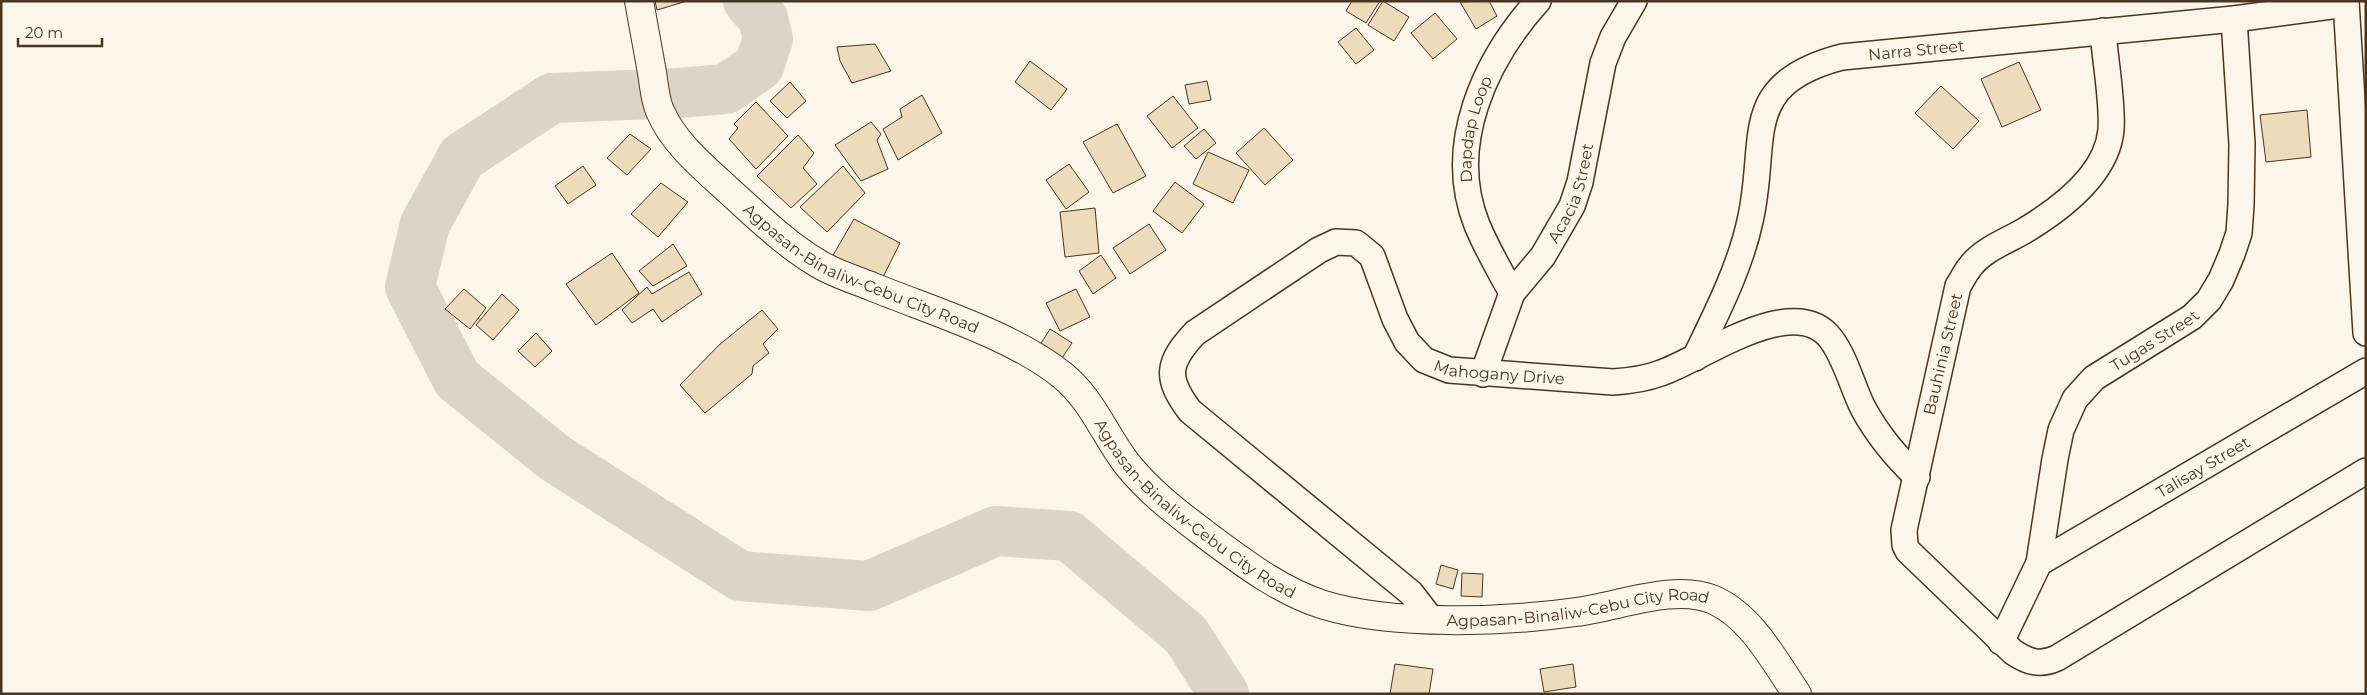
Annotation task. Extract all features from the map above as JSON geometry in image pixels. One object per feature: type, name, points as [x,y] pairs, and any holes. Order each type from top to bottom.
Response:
[{"type":"main road","name":"Agpasan-Binaliw-Cebu City Road","points":[[638,1],[658,108],[672,132],[697,162],[781,237],[821,266],[993,336],[1034,355],[1066,378],[1090,404],[1124,460],[1150,490],[1245,564],[1287,590],[1324,605],[1371,615],[1430,619],[1546,616],[1579,612],[1670,594],[1710,598],[1727,606],[1756,635],[1797,694]]},
{"type":"street","name":"Dapdap Loop","points":[[1512,294],[1477,224],[1468,187],[1466,150],[1470,123],[1480,91],[1496,58],[1517,25],[1538,1]]},
{"type":"street","name":"Acacia Street","points":[[1483,374],[1512,294],[1543,256],[1572,206],[1580,182],[1603,63],[1614,37],[1634,1]]},
{"type":"street","name":"Narra Street","points":[[1696,358],[1718,310],[1751,220],[1762,118],[1772,98],[1785,83],[1802,70],[1816,63],[1842,56],[2234,19],[2346,2]]},
{"type":"street","points":[[2346,2],[2366,333]]},
{"type":"street","name":"Tugas Street","points":[[2001,642],[2040,563],[2054,459],[2061,430],[2075,399],[2094,378],[2173,331],[2197,313],[2209,300],[2221,280],[2232,254],[2238,233],[2242,188],[2242,144],[2234,19]]},
{"type":"street","name":"Bauhinia Street","points":[[2102,31],[2111,131],[2105,150],[2094,172],[2076,193],[2050,216],[1989,250],[1970,265],[1958,286],[1904,530],[1905,545],[1908,551],[2001,642],[2018,656],[2041,664],[2057,658],[2366,471]]},
{"type":"street","name":"Mahogany Drive","points":[[1430,619],[1411,593],[1190,411],[1177,394],[1172,372],[1178,351],[1195,333],[1319,250],[1336,242],[1356,243],[1372,256],[1395,319],[1407,342],[1424,360],[1449,370],[1483,374],[1613,382],[1634,380],[1661,373],[1760,327],[1787,321],[1801,321],[1817,327],[1830,338],[1863,408],[1877,430],[1893,453],[1917,477]]},
{"type":"street","name":"Talisay Street","points":[[2040,563],[2366,371]]},
{"type":"building","points":[[655,1],[687,1],[657,10]]},
{"type":"building","points":[[1352,1],[1380,1],[1366,23],[1346,11]]},
{"type":"building","points":[[1383,1],[1409,17],[1394,41],[1368,25]]},
{"type":"building","points":[[1489,1],[1497,16],[1476,29],[1460,2]]},
{"type":"building","points":[[1435,13],[1457,39],[1433,59],[1411,33]]},
{"type":"building","points":[[1356,28],[1374,50],[1356,64],[1338,42]]},
{"type":"building","points":[[875,44],[891,71],[852,83],[840,61],[837,47]]},
{"type":"building","points":[[1030,61],[1067,89],[1051,110],[1015,82]]},
{"type":"building","points":[[2019,62],[2041,110],[2002,127],[1981,79]]},
{"type":"building","points":[[1207,81],[1211,100],[1189,104],[1185,85]]},
{"type":"building","points":[[790,82],[806,101],[787,118],[770,101]]},
{"type":"building","points":[[1941,86],[1979,121],[1953,149],[1915,113]]},
{"type":"building","points":[[922,95],[942,133],[898,160],[883,129],[902,117],[900,109]]},
{"type":"building","points":[[1173,96],[1198,128],[1172,148],[1147,116]]},
{"type":"building","points":[[756,102],[788,136],[756,169],[729,139],[738,128],[734,124]]},
{"type":"building","points":[[2307,110],[2311,157],[2266,162],[2260,115]]},
{"type":"building","points":[[871,122],[881,134],[877,140],[888,169],[861,181],[835,145]]},
{"type":"building","points":[[1117,124],[1146,176],[1113,193],[1083,142]]},
{"type":"building","points":[[1264,128],[1293,160],[1265,185],[1236,153]]},
{"type":"building","points":[[1204,129],[1216,143],[1196,159],[1184,146]]},
{"type":"building","points":[[630,134],[651,149],[627,175],[607,158]]},
{"type":"building","points":[[798,135],[814,153],[803,168],[817,184],[791,208],[757,176]]},
{"type":"building","points":[[1208,152],[1249,170],[1233,203],[1193,184]]},
{"type":"building","points":[[1069,164],[1089,192],[1066,209],[1046,180]]},
{"type":"building","points":[[583,166],[596,185],[568,204],[555,186]]},
{"type":"building","points":[[843,166],[865,193],[827,232],[800,207]]},
{"type":"building","points":[[1175,182],[1204,204],[1182,233],[1153,211]]},
{"type":"building","points":[[661,183],[688,202],[658,237],[631,214]]},
{"type":"building","points":[[1095,208],[1099,253],[1065,257],[1060,212]]},
{"type":"building","points":[[854,219],[900,243],[881,281],[832,257]]},
{"type":"building","points":[[1149,224],[1166,250],[1130,274],[1113,248]]},
{"type":"building","points":[[673,244],[687,266],[653,286],[639,271]]},
{"type":"building","points":[[612,253],[639,293],[596,325],[566,284]]},
{"type":"building","points":[[1101,255],[1116,278],[1093,294],[1079,271]]},
{"type":"building","points":[[689,272],[702,294],[662,322],[653,309],[632,323],[622,310],[647,287],[652,294]]},
{"type":"building","points":[[464,289],[486,308],[470,329],[445,309]]},
{"type":"building","points":[[1076,289],[1090,317],[1060,331],[1046,303]]},
{"type":"building","points":[[502,294],[519,310],[493,340],[476,325]]},
{"type":"building","points":[[762,310],[778,329],[763,344],[769,353],[753,366],[752,374],[705,413],[680,385],[719,345]]},
{"type":"building","points":[[1050,329],[1072,343],[1062,358],[1040,345]]},
{"type":"building","points":[[536,333],[552,351],[535,367],[518,351]]},
{"type":"building","points":[[1441,565],[1458,570],[1453,589],[1436,584]]},
{"type":"building","points":[[1462,573],[1483,574],[1482,597],[1461,596]]},
{"type":"building","points":[[1395,664],[1433,669],[1429,694],[1390,694]]},
{"type":"building","points":[[1573,664],[1576,687],[1544,692],[1540,669]]},
{"type":"waterway","points":[[748,1],[763,18],[768,39],[759,66],[726,89],[679,93],[552,98],[462,157],[425,224],[410,287],[457,379],[555,458],[740,576],[869,586],[996,531],[1069,536],[1186,635],[1224,694]]}]
